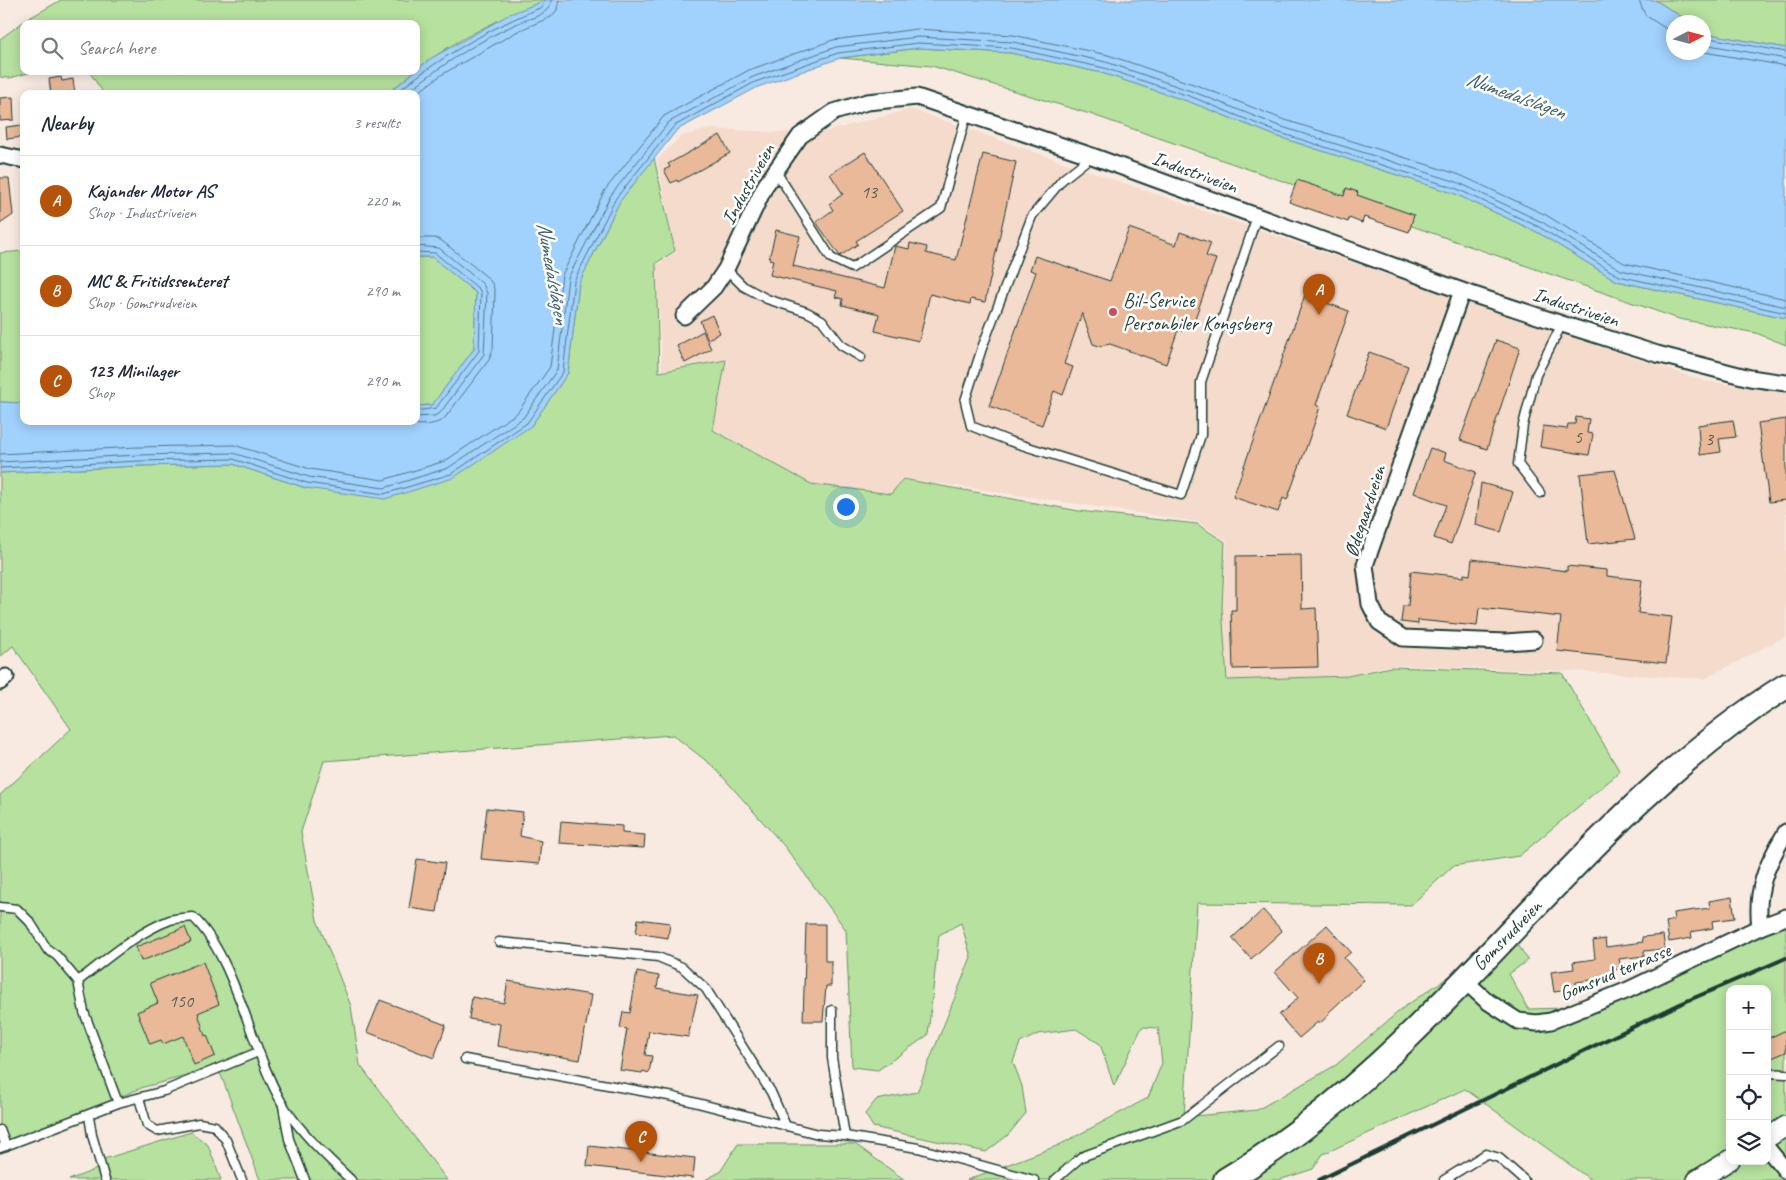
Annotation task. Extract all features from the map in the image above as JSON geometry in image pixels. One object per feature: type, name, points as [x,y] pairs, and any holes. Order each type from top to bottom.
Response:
[{"type":"main road","name":"Gomsrudveien","points":[[1226,1180],[1292,1137],[1338,1101],[1398,1046],[1645,796],[1713,737],[1786,686]]},
{"type":"street","name":"Industriveien","points":[[684,316],[714,287],[726,269],[775,170],[800,136],[834,112],[867,102],[917,97],[1092,156],[1462,291],[1562,324],[1657,354],[1750,378],[1786,383]]},
{"type":"street","points":[[0,155],[20,159]]},
{"type":"street","name":"Ødegaardveien","points":[[1462,291],[1366,566],[1370,604],[1379,622],[1403,638],[1506,642],[1534,640]]},
{"type":"street","points":[[1760,927],[1757,905],[1762,879],[1786,832]]},
{"type":"street","name":"Gomsrud terrasse","points":[[1464,980],[1487,1001],[1518,1021],[1537,1023],[1552,1021],[1646,982],[1760,927],[1786,917]]},
{"type":"street","points":[[1771,1135],[1786,1126]]},
{"type":"street","points":[[1771,1153],[1786,1171]]},
{"type":"street","points":[[1697,1180],[1726,1162]]},
{"type":"lane","points":[[775,170],[831,258],[852,268],[941,208],[967,113]]},
{"type":"lane","points":[[1092,156],[1063,179],[1032,216],[986,338],[966,401],[971,426],[1009,441],[1181,495],[1201,435],[1201,382],[1257,216]]},
{"type":"lane","points":[[726,269],[743,286],[766,299],[807,312],[822,320],[841,345],[861,357]]},
{"type":"lane","points":[[1540,493],[1518,464],[1523,425],[1536,374],[1562,324]]},
{"type":"lane","points":[[0,907],[17,909],[30,922],[47,949],[57,956],[78,981],[84,1012],[118,1103]]},
{"type":"lane","points":[[78,981],[128,943],[149,931],[171,920],[193,917],[202,925],[224,964],[258,1052],[282,1104],[289,1139],[305,1180]]},
{"type":"lane","points":[[499,942],[658,957],[682,967],[706,989],[771,1092],[786,1126]]},
{"type":"lane","points":[[832,1010],[832,1058],[845,1136]]},
{"type":"lane","points":[[1056,1180],[1081,1157],[1183,1120],[1279,1046]]},
{"type":"lane","points":[[0,1130],[3,1147],[89,1116],[118,1103],[164,1091],[258,1052]]},
{"type":"lane","points":[[465,1059],[674,1097],[818,1134],[845,1136],[918,1148],[1034,1180]]},
{"type":"lane","points":[[1771,1073],[1786,1074]]},
{"type":"lane","points":[[139,1098],[147,1125],[157,1131],[199,1123],[215,1126],[226,1140],[242,1180]]},
{"type":"lane","points":[[282,1104],[319,1149],[351,1180]]},
{"type":"lane","points":[[89,1116],[92,1135],[105,1180]]},
{"type":"lane","points":[[1444,1180],[1486,1154],[1500,1158],[1524,1180]]},
{"type":"shaded area","points":[[911,109],[1518,320],[1705,381],[1786,393],[1786,636],[1704,679],[1572,671],[1392,665],[1347,675],[1228,680],[1223,607],[1227,541],[1198,522],[903,478],[892,494],[811,484],[714,429],[727,359],[662,370],[657,265],[676,252],[657,160],[681,136],[710,129],[817,134]]},
{"type":"green space","points":[[61,0],[546,0],[478,30],[420,67],[420,20],[26,20]]},
{"type":"green space","points":[[1655,0],[1786,0],[1786,48],[1711,34],[1711,15],[1679,15]]},
{"type":"green space","points":[[20,24],[21,75],[10,78],[0,77],[0,39]]},
{"type":"green space","points":[[919,48],[1011,53],[1102,73],[1190,102],[1276,136],[1453,193],[1537,232],[1617,281],[1786,318],[1786,345],[1756,333],[1679,319],[1090,114],[932,66],[840,58]]},
{"type":"green space","points":[[92,75],[410,75],[392,90],[101,90]]},
{"type":"green space","points":[[654,158],[675,251],[656,263],[659,372],[726,360],[713,430],[811,484],[891,494],[903,479],[1079,511],[1197,524],[1225,542],[1222,607],[1227,680],[1347,676],[1391,667],[1562,673],[1620,772],[1519,856],[1453,866],[1411,905],[1197,903],[1184,1117],[1257,1110],[1336,1065],[1404,1007],[1481,955],[1515,940],[1528,960],[1509,974],[1528,1009],[1566,1008],[1786,913],[1786,1180],[1591,1180],[1465,1089],[1323,1154],[1313,1169],[1279,1180],[967,1180],[1059,1145],[1148,1098],[1162,1063],[1158,1028],[1142,1027],[1114,1086],[1100,1044],[1076,1029],[1038,1034],[1020,1043],[1013,1062],[1022,1086],[1026,1113],[1008,1135],[986,1152],[873,1127],[865,1114],[876,1100],[917,1092],[971,957],[961,923],[939,935],[928,1035],[878,1070],[852,1067],[846,930],[785,847],[714,767],[673,735],[324,761],[301,832],[317,920],[351,1006],[360,1065],[447,1180],[260,1180],[221,1075],[213,1069],[144,1087],[0,1146],[0,795],[71,729],[13,646],[0,657],[0,473],[139,466],[233,464],[306,488],[531,426],[568,373],[579,283],[620,201]]},
{"type":"green space","points":[[20,251],[20,403],[0,402],[0,253]]},
{"type":"green space","points":[[420,257],[432,257],[476,293],[474,349],[432,405],[420,406]]},
{"type":"green space","points":[[191,1132],[208,1145],[221,1180],[69,1180],[104,1166],[104,1159]]},
{"type":"green space","points":[[738,1144],[855,1144],[905,1180],[705,1180],[720,1172]]},
{"type":"water","name":"Numedalslågen","points":[[546,0],[1655,0],[1679,15],[1666,15],[1666,60],[1711,60],[1711,34],[1786,48],[1786,318],[1617,281],[1537,232],[1453,193],[1276,136],[1190,102],[1102,73],[1011,53],[919,48],[840,58],[758,87],[677,130],[620,201],[579,283],[568,373],[531,426],[453,478],[385,499],[306,488],[233,464],[139,466],[0,473],[0,402],[20,403],[20,425],[420,425],[420,406],[432,405],[474,349],[476,293],[432,257],[420,257],[420,90],[392,90],[410,75],[420,75],[420,67],[430,59],[510,14]]},
{"type":"building","points":[[61,77],[62,81],[73,79],[74,90],[50,90],[49,79]]},
{"type":"building","points":[[13,97],[14,120],[0,121],[0,98]]},
{"type":"building","points":[[20,125],[20,137],[7,139],[6,127]]},
{"type":"building","points":[[720,135],[730,153],[678,182],[677,180],[671,183],[664,170],[670,167],[668,164]]},
{"type":"building","points":[[865,152],[903,211],[856,241],[858,244],[840,256],[816,222],[833,210],[829,204],[843,194],[830,174]]},
{"type":"building","points":[[983,154],[1016,162],[985,302],[971,299],[970,304],[930,294],[919,341],[875,331],[879,314],[842,305],[843,299],[835,297],[837,291],[770,275],[773,260],[769,259],[776,230],[800,236],[793,266],[885,288],[895,246],[909,249],[910,243],[927,247],[926,253],[956,260]]},
{"type":"building","points":[[0,178],[9,178],[13,215],[0,224]]},
{"type":"building","points":[[1297,180],[1344,196],[1346,188],[1358,192],[1357,195],[1414,215],[1409,232],[1364,217],[1362,223],[1349,218],[1348,222],[1289,202]]},
{"type":"building","points":[[1129,228],[1176,245],[1180,232],[1211,243],[1206,256],[1216,259],[1192,327],[1184,324],[1182,331],[1178,330],[1166,364],[1110,344],[1099,346],[1093,344],[1082,313],[1064,364],[1073,367],[1063,395],[1054,391],[1042,425],[989,406],[1036,272],[1030,270],[1035,256],[1110,281]]},
{"type":"building","points":[[1305,295],[1349,311],[1316,405],[1320,407],[1306,448],[1287,500],[1283,498],[1278,512],[1233,497]]},
{"type":"building","points":[[712,315],[720,333],[708,339],[700,321]]},
{"type":"building","points":[[703,331],[711,349],[685,363],[677,346]]},
{"type":"building","points":[[1496,340],[1520,348],[1487,449],[1460,440]]},
{"type":"building","points":[[1369,352],[1408,366],[1386,428],[1347,414]]},
{"type":"building","points":[[1576,417],[1589,419],[1587,433],[1593,434],[1589,455],[1540,447],[1543,426],[1567,429],[1568,424],[1575,424]]},
{"type":"building","points":[[1786,419],[1786,500],[1769,502],[1758,423]]},
{"type":"building","points":[[1733,420],[1736,437],[1719,439],[1721,452],[1700,455],[1698,425]]},
{"type":"building","points":[[1430,448],[1446,453],[1444,460],[1476,472],[1451,544],[1434,538],[1446,505],[1414,493]]},
{"type":"building","points":[[1615,470],[1635,539],[1588,544],[1580,474]]},
{"type":"building","points":[[1481,483],[1513,492],[1501,532],[1476,525]]},
{"type":"building","points":[[1301,555],[1302,609],[1316,608],[1318,667],[1233,669],[1231,610],[1236,610],[1236,556]]},
{"type":"building","points":[[1472,559],[1567,571],[1567,566],[1607,570],[1607,576],[1642,580],[1638,613],[1672,617],[1666,663],[1557,651],[1561,617],[1479,608],[1477,626],[1418,620],[1418,624],[1401,622],[1403,606],[1408,606],[1411,571],[1464,577],[1464,574],[1470,575]]},
{"type":"building","points":[[487,808],[523,812],[520,836],[541,841],[539,864],[481,859]]},
{"type":"building","points":[[561,821],[622,826],[622,833],[645,835],[644,848],[559,843]]},
{"type":"building","points":[[417,859],[445,863],[437,912],[409,908]]},
{"type":"building","points":[[1732,897],[1735,918],[1712,921],[1713,928],[1691,932],[1692,938],[1669,942],[1666,922],[1674,920],[1673,913],[1710,908],[1709,901]]},
{"type":"building","points":[[1263,910],[1282,931],[1251,959],[1232,938]]},
{"type":"building","points":[[638,919],[670,923],[668,938],[636,933]]},
{"type":"building","points":[[806,924],[825,924],[825,961],[831,961],[831,986],[826,986],[823,1021],[803,1021]]},
{"type":"building","points":[[1327,925],[1351,952],[1344,958],[1364,980],[1328,1013],[1329,1015],[1299,1038],[1279,1015],[1298,998],[1275,972]]},
{"type":"building","points":[[185,927],[191,942],[141,961],[136,947]]},
{"type":"building","points":[[1663,935],[1665,949],[1644,951],[1644,956],[1619,959],[1621,969],[1613,970],[1614,977],[1576,982],[1576,989],[1554,992],[1551,972],[1574,969],[1573,962],[1595,959],[1593,941],[1605,939],[1606,947],[1643,942],[1642,937]]},
{"type":"building","points":[[203,962],[219,1004],[198,1013],[205,1036],[207,1035],[215,1056],[194,1065],[183,1036],[163,1044],[161,1040],[150,1044],[137,1012],[158,1003],[150,983]]},
{"type":"building","points":[[637,972],[659,976],[657,988],[698,995],[688,1037],[649,1031],[645,1055],[652,1056],[649,1073],[620,1070],[627,1029],[620,1028],[623,1012],[630,1013]]},
{"type":"building","points":[[508,981],[591,995],[580,1060],[497,1046],[500,1024],[469,1019],[472,997],[504,1003]]},
{"type":"building","points":[[380,1000],[446,1025],[434,1058],[367,1032]]},
{"type":"building","points":[[1786,1030],[1786,1052],[1771,1058],[1771,1037]]},
{"type":"building","points":[[589,1146],[695,1158],[693,1178],[587,1166]]},
{"type":"railway","points":[[1319,1180],[1680,1004],[1786,958]]},
{"type":"place","name":"Bil-Service Personbiler Kongsberg","points":[[1113,312]]},
{"type":"place","name":"Kajander Motor AS","points":[[1319,315]]},
{"type":"place","name":"MC & Fritidssenteret","points":[[1319,984]]},
{"type":"place","name":"123 Minilager","points":[[641,1162]]}]
